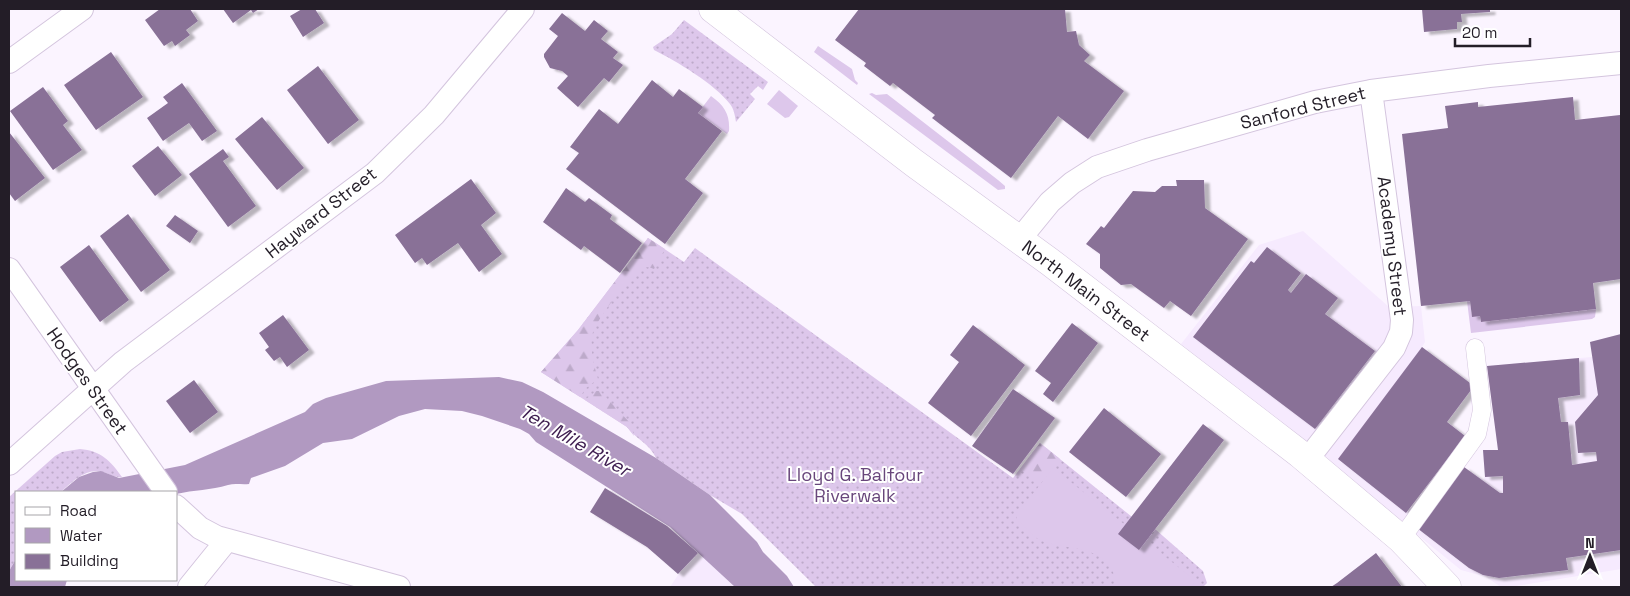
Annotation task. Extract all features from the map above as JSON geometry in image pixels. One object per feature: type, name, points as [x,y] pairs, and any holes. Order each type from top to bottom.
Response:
[{"type":"main road","name":"North Main Street","points":[[713,9],[1018,240],[1050,262],[1307,460],[1400,539],[1447,587]]},
{"type":"street","points":[[9,62],[82,9]]},
{"type":"street","name":"Hayward Street","points":[[9,464],[123,362],[375,173],[434,116],[522,9]]},
{"type":"street","name":"Sanford Street","points":[[1018,240],[1050,202],[1072,183],[1097,167],[1270,115],[1371,91],[1489,76],[1621,63]]},
{"type":"street","name":"Academy Street","points":[[1307,460],[1394,348],[1402,332],[1402,320],[1371,91]]},
{"type":"street","name":"Hodges Street","points":[[9,269],[165,491]]},
{"type":"street","points":[[1400,539],[1477,434],[1482,410],[1475,348]]},
{"type":"street","points":[[178,508],[200,528],[227,540],[399,587]]},
{"type":"street","points":[[189,587],[227,540]]},
{"type":"shaded area","points":[[1303,231],[1389,307],[1421,306],[1425,342],[1422,347],[1474,386],[1447,422],[1465,436],[1410,508],[1424,519],[1464,467],[1483,480],[1485,477],[1483,450],[1498,450],[1487,366],[1592,357],[1590,342],[1621,334],[1621,569],[1510,587],[1501,587],[1486,577],[1461,570],[1181,344],[1259,245]]},
{"type":"shaded area","points":[[698,553],[735,587],[670,587],[680,572]]},
{"type":"green space","points":[[684,20],[768,82],[763,90],[758,86],[750,94],[755,99],[736,122],[731,106],[723,96],[684,67],[654,50],[653,47],[672,34]]},
{"type":"green space","points":[[818,46],[852,69],[855,80],[858,83],[857,85],[814,52]]},
{"type":"green space","points":[[779,90],[798,106],[789,117],[785,118],[767,104]]},
{"type":"green space","points":[[869,94],[876,95],[887,94],[998,180],[1005,186],[1005,189],[998,190]]},
{"type":"green space","points":[[711,96],[726,111],[729,120],[729,131],[727,134],[698,113]]},
{"type":"green space","name":"Lloyd G. Balfour Riverwalk","points":[[648,238],[684,262],[695,248],[1013,478],[1040,443],[1152,533],[1155,529],[1203,571],[1207,583],[1203,587],[816,587],[742,514],[710,495],[656,458],[650,449],[627,427],[541,372],[578,330]]},
{"type":"green space","points":[[648,238],[665,249],[654,269],[643,267],[635,273],[595,326],[592,350],[598,379],[586,388],[580,397],[541,372],[578,330]]},
{"type":"green space","points":[[1467,301],[1470,301],[1472,316],[1480,316],[1481,322],[1596,309],[1595,317],[1592,319],[1471,333]]},
{"type":"green space","points":[[596,391],[600,391],[631,424],[634,436],[627,427],[585,400]]},
{"type":"green space","points":[[1040,443],[1060,459],[1040,484],[1020,469]]},
{"type":"green space","points":[[80,449],[99,454],[122,477],[97,471],[80,476],[62,491],[16,491],[62,452]]},
{"type":"green space","points":[[1053,468],[1196,581],[1191,587],[1119,587],[1114,573],[1107,563],[1099,557],[1080,549],[1041,541],[1034,536],[1017,520],[1016,513]]},
{"type":"green space","points":[[15,492],[15,561],[9,571],[9,497]]},
{"type":"water","name":"Ten Mile River","points":[[499,377],[522,382],[543,392],[656,458],[710,495],[757,542],[763,552],[787,576],[794,587],[735,587],[670,527],[536,442],[529,434],[520,429],[462,411],[425,409],[399,416],[352,439],[323,443],[285,466],[251,478],[249,484],[231,484],[178,494],[178,491],[62,491],[79,477],[93,472],[101,471],[119,478],[185,465],[305,412],[313,404],[326,398],[386,381]]},
{"type":"water","points":[[15,561],[15,581],[67,581],[65,587],[9,587],[9,571]]},
{"type":"building","points":[[160,9],[190,9],[198,21],[186,30],[190,35],[175,46],[172,41],[164,46],[145,20]]},
{"type":"building","points":[[223,9],[259,9],[253,13],[251,10],[233,23]]},
{"type":"building","points":[[302,9],[315,9],[324,23],[303,37],[290,16]]},
{"type":"building","points":[[859,9],[1065,9],[1067,32],[1076,31],[1079,45],[1090,55],[1084,61],[1124,91],[1088,139],[1058,116],[1011,178],[932,118],[935,115],[893,83],[890,86],[864,66],[866,63],[835,40]]},
{"type":"building","points":[[1422,9],[1490,9],[1490,12],[1461,14],[1462,22],[1457,22],[1457,29],[1424,32]]},
{"type":"building","points":[[562,13],[585,31],[594,20],[608,31],[601,39],[618,52],[613,58],[623,65],[609,82],[604,78],[578,107],[557,88],[568,76],[562,71],[550,68],[544,57],[544,54],[558,36],[549,29]]},
{"type":"building","points":[[111,52],[143,97],[96,130],[64,85]]},
{"type":"building","points":[[318,66],[359,120],[328,144],[287,90]]},
{"type":"building","points":[[652,80],[673,97],[679,89],[703,107],[698,113],[722,131],[685,179],[703,193],[665,244],[566,169],[579,153],[570,147],[599,109],[618,124]]},
{"type":"building","points":[[182,83],[217,131],[202,141],[189,123],[163,141],[147,118],[168,103],[163,97]]},
{"type":"building","points":[[43,87],[68,121],[63,125],[82,150],[53,170],[10,111]]},
{"type":"building","points":[[1573,97],[1575,120],[1620,115],[1621,279],[1593,283],[1596,309],[1481,322],[1480,316],[1472,317],[1470,301],[1421,306],[1402,134],[1448,128],[1445,106],[1478,102],[1478,107]]},
{"type":"building","points":[[262,117],[304,168],[277,190],[235,139]]},
{"type":"building","points":[[9,132],[45,178],[15,201],[9,193]]},
{"type":"building","points":[[158,146],[182,175],[155,196],[132,166]]},
{"type":"building","points":[[223,149],[229,157],[223,161],[256,206],[228,227],[189,174]]},
{"type":"building","points":[[471,179],[496,213],[481,225],[502,254],[479,272],[458,243],[427,265],[422,258],[415,263],[395,235]]},
{"type":"building","points":[[1176,180],[1204,180],[1205,208],[1248,239],[1191,316],[1170,301],[1164,308],[1131,284],[1121,285],[1100,268],[1100,254],[1086,244],[1101,226],[1104,228],[1133,191],[1155,192],[1162,186],[1177,186]]},
{"type":"building","points":[[566,188],[585,202],[589,198],[612,215],[610,219],[642,243],[620,273],[584,246],[581,250],[543,222]]},
{"type":"building","points":[[128,214],[170,270],[141,292],[100,236]]},
{"type":"building","points":[[175,215],[198,231],[190,243],[166,226]]},
{"type":"building","points":[[89,245],[129,300],[100,322],[60,267]]},
{"type":"building","points":[[1267,247],[1301,273],[1288,290],[1291,293],[1306,274],[1338,298],[1325,314],[1375,351],[1315,429],[1193,337],[1251,261],[1254,263]]},
{"type":"building","points":[[283,315],[309,350],[287,367],[280,357],[274,361],[265,350],[269,347],[259,333]]},
{"type":"building","points":[[1072,323],[1098,343],[1053,402],[1043,394],[1051,383],[1035,371]]},
{"type":"building","points":[[973,325],[1025,365],[971,436],[928,403],[959,362],[950,355]]},
{"type":"building","points":[[1621,334],[1621,550],[1566,558],[1568,570],[1499,578],[1483,575],[1469,568],[1417,528],[1464,467],[1500,493],[1503,493],[1503,476],[1485,477],[1483,450],[1498,450],[1487,366],[1579,358],[1580,395],[1558,398],[1561,422],[1568,422],[1572,465],[1597,461],[1596,452],[1578,453],[1575,422],[1598,395],[1590,342]]},
{"type":"building","points":[[1422,347],[1474,386],[1447,422],[1465,436],[1406,513],[1338,459]]},
{"type":"building","points":[[194,380],[218,412],[190,433],[166,401]]},
{"type":"building","points":[[1013,389],[1055,418],[1013,474],[972,446]]},
{"type":"building","points":[[1104,408],[1161,454],[1126,497],[1069,452]]},
{"type":"building","points":[[1203,424],[1224,440],[1139,550],[1118,534]]},
{"type":"building","points":[[605,488],[667,526],[698,553],[678,574],[647,547],[590,512]]},
{"type":"building","points":[[1376,553],[1402,587],[1331,587],[1337,583]]}]
